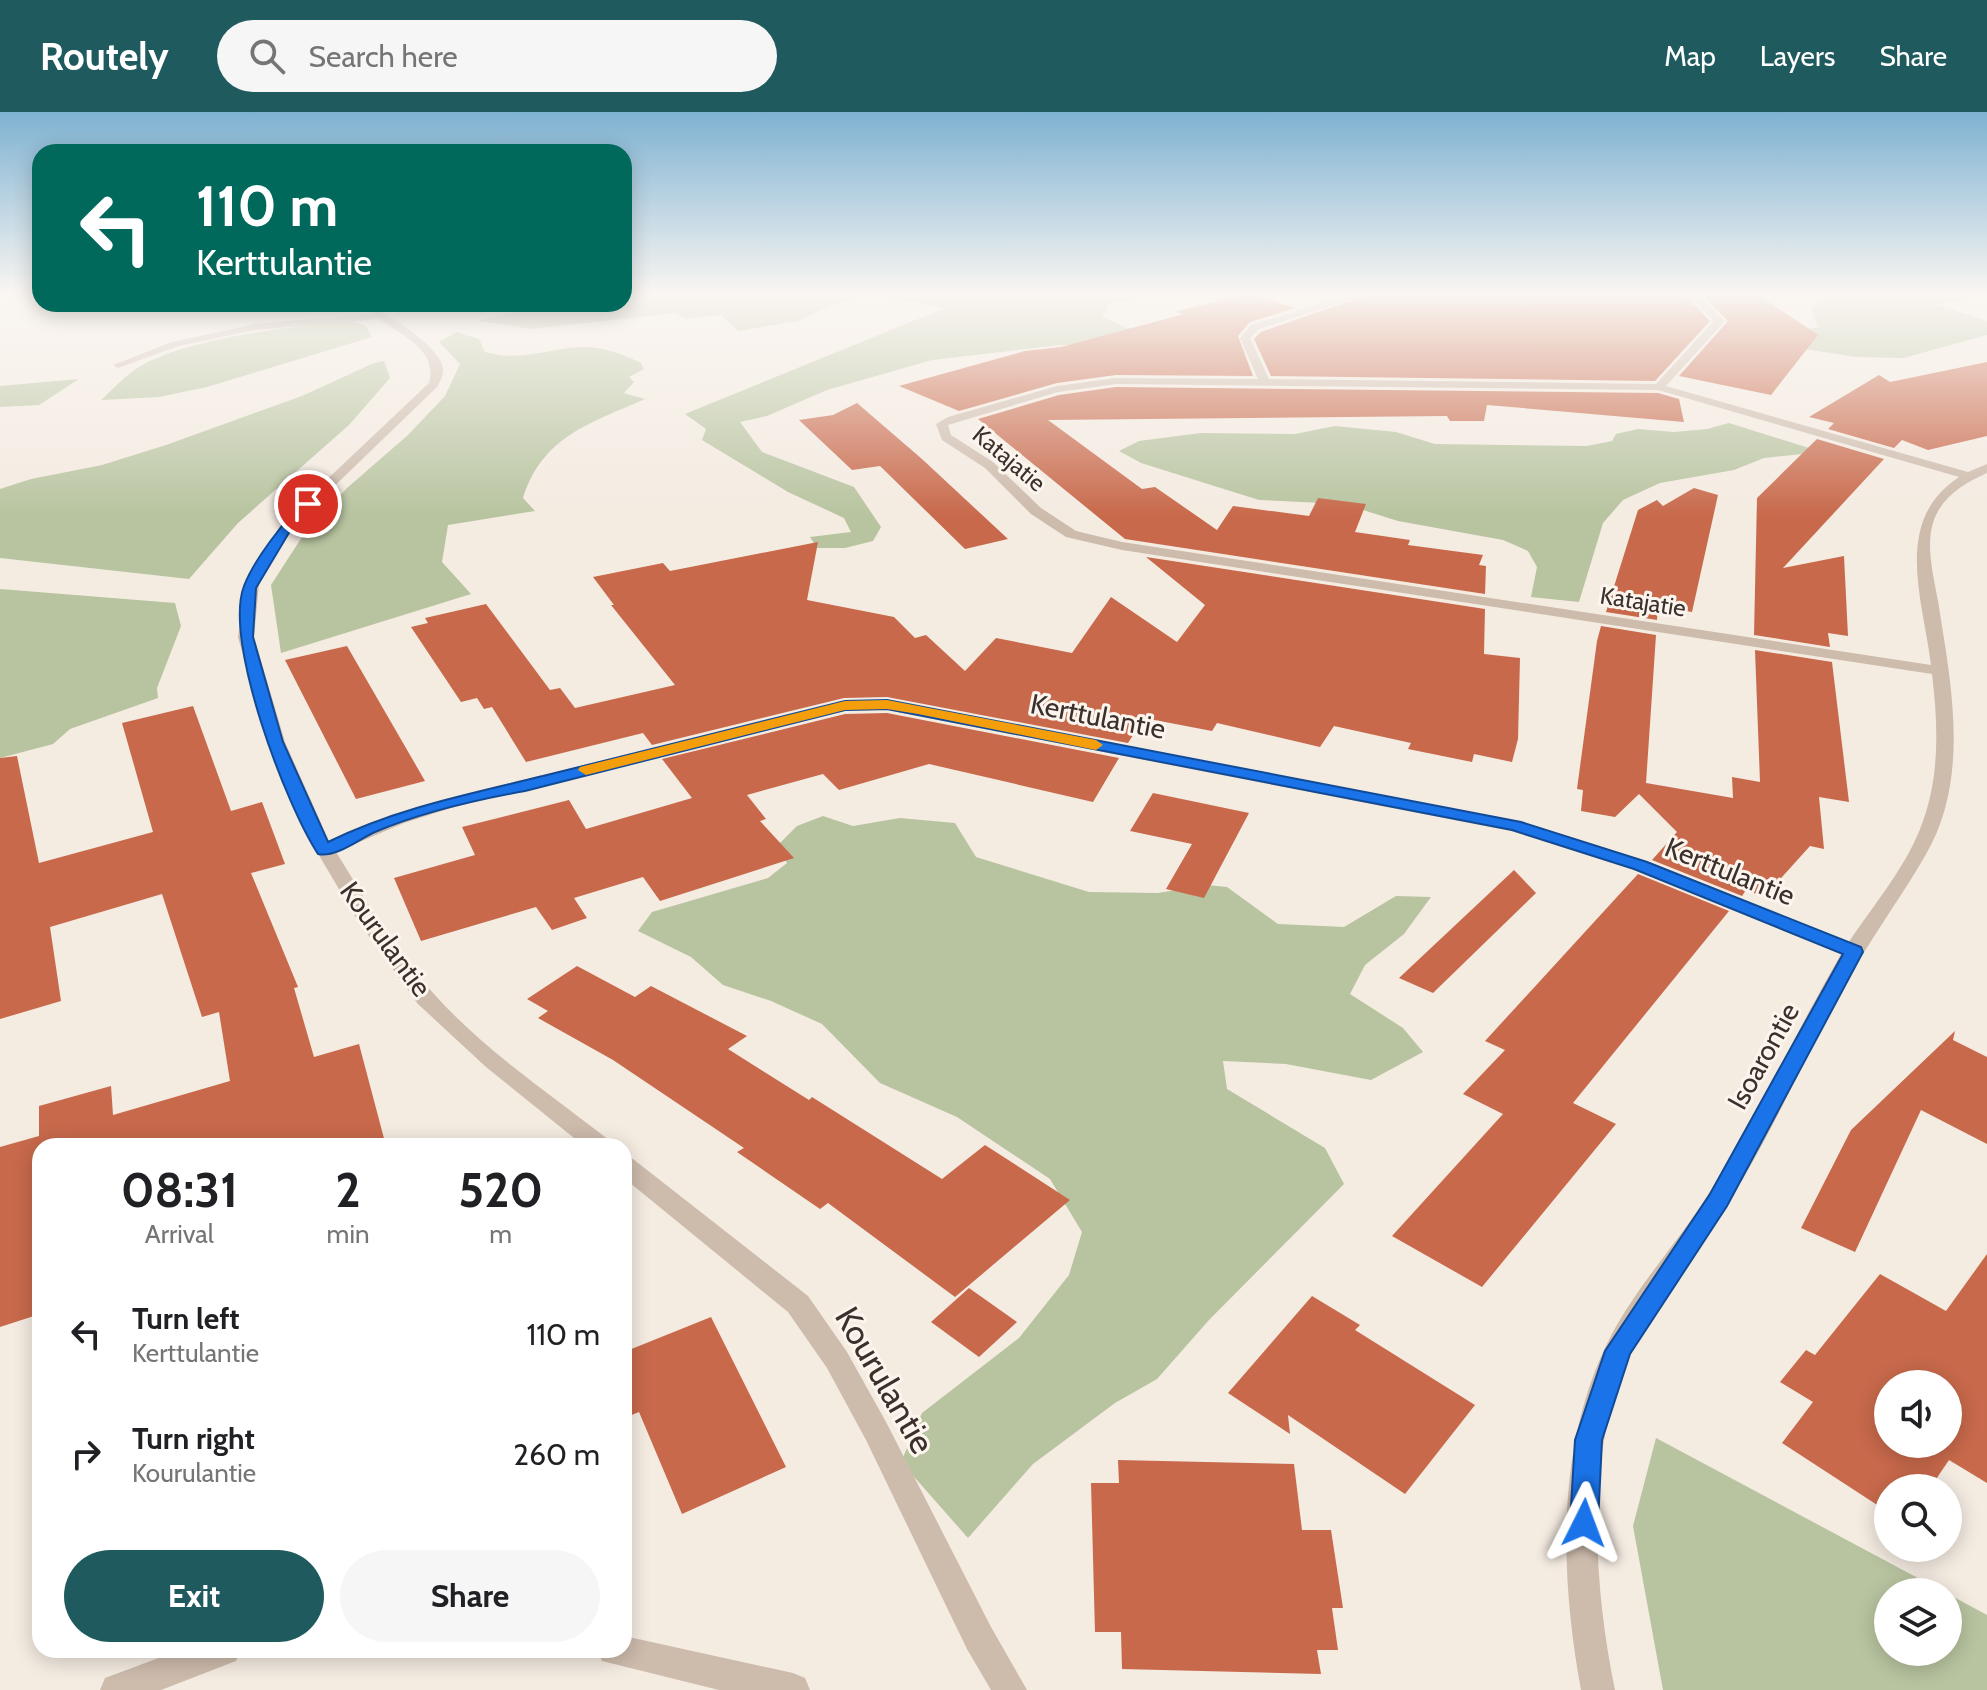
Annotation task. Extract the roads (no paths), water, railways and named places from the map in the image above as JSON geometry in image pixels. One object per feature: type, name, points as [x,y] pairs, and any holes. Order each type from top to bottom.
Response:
[{"type":"street","name":"Kourulantie","points":[[438,369],[434,384],[395,425],[328,483],[288,524],[250,588],[246,637],[276,742],[310,825],[368,921],[426,999],[494,1062],[590,1138]]},
{"type":"street","points":[[1259,369],[1264,381]]},
{"type":"street","points":[[1659,387],[1676,369]]},
{"type":"street","name":"Katajatie","points":[[1942,671],[1122,546],[1071,534],[1036,511],[989,465],[946,437],[942,424],[1057,389],[1101,383],[1264,381],[1659,387],[1978,472]]},
{"type":"street","name":"Isoarontie","points":[[1598,1690],[1593,1667],[1583,1551],[1589,1440],[1618,1351],[1718,1200],[1854,952],[1931,831],[1941,791],[1942,671],[1924,556],[1926,537],[1929,516],[1940,498],[1978,472]]},
{"type":"street","name":"Kerttulantie","points":[[325,850],[371,827],[471,796],[525,786],[845,706],[887,705],[1515,826],[1640,865],[1854,952]]},
{"type":"street","name":"Kourulantie","points":[[632,1171],[798,1304],[837,1360],[863,1407],[933,1541],[979,1638],[1010,1690]]},
{"type":"street","points":[[632,1654],[793,1690]]},
{"type":"street","points":[[117,1690],[203,1658]]}]
